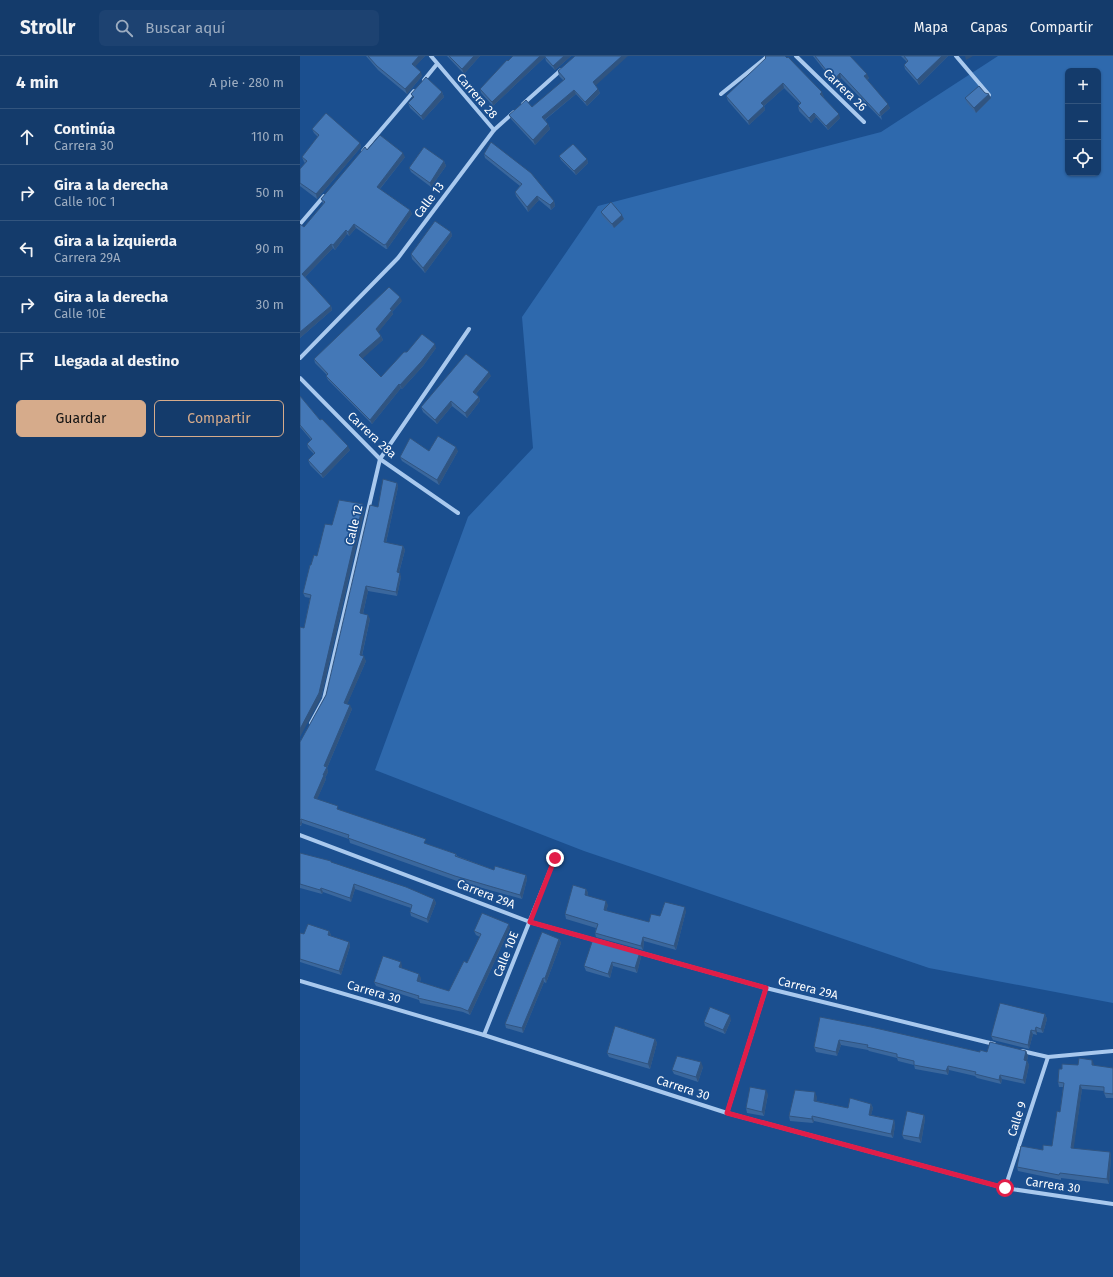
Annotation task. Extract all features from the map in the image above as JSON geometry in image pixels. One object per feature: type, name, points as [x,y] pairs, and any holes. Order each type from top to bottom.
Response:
[{"type":"street","name":"Carrera 28","points":[[430,56],[494,130]]},
{"type":"street","points":[[721,94],[768,56]]},
{"type":"street","name":"Carrera 26","points":[[796,56],[864,122]]},
{"type":"street","points":[[956,56],[989,95]]},
{"type":"street","points":[[422,82],[437,64]]},
{"type":"street","name":"Calle 13","points":[[300,358],[398,258],[494,130],[565,67]]},
{"type":"street","points":[[361,153],[417,88]]},
{"type":"street","points":[[300,224],[325,195]]},
{"type":"street","name":"Calle 12","points":[[310,725],[324,699],[380,459],[469,329]]},
{"type":"street","name":"Carrera 28a","points":[[300,378],[380,459],[458,513]]},
{"type":"street","name":"Carrera 29A","points":[[300,835],[530,922],[766,988],[1002,1046]]},
{"type":"street","name":"Calle 10E","points":[[484,1035],[555,858]]},
{"type":"street","name":"Carrera 30","points":[[300,981],[484,1035],[727,1113],[1005,1188],[1113,1204]]},
{"type":"street","points":[[727,1113],[766,988]]},
{"type":"street","points":[[1017,1050],[1048,1057],[1113,1051]]},
{"type":"street","name":"Calle 9","points":[[1005,1188],[1048,1057]]},
{"type":"shaded area","points":[[998,56],[1113,56],[1113,1003],[929,968],[584,851],[375,770],[468,517],[533,448],[522,317],[598,206],[881,132]]},
{"type":"building","points":[[368,56],[419,56],[412,64],[421,72],[405,89],[377,66]]},
{"type":"building","points":[[449,56],[474,56],[462,69]]},
{"type":"building","points":[[513,56],[540,56],[492,102],[480,89],[507,60],[508,61]]},
{"type":"building","points":[[545,56],[564,56],[553,66]]},
{"type":"building","points":[[575,56],[622,56],[593,82],[598,89],[585,102],[574,90],[542,117],[548,124],[533,140],[509,115],[526,100],[532,107],[565,79],[558,71]]},
{"type":"building","points":[[766,56],[788,57],[822,92],[820,94],[839,114],[826,126],[814,113],[809,118],[798,106],[801,103],[783,83],[761,103],[764,106],[748,121],[726,96],[766,58]]},
{"type":"building","points":[[815,56],[850,56],[867,74],[864,76],[888,104],[880,112],[880,116],[840,73],[834,80]]},
{"type":"building","points":[[904,56],[942,56],[917,80],[904,65],[908,61]]},
{"type":"building","points":[[426,77],[442,92],[421,116],[408,103],[414,97],[411,94]]},
{"type":"building","points":[[979,86],[985,93],[989,94],[974,108],[965,98]]},
{"type":"building","points":[[326,113],[360,143],[316,194],[300,183],[300,169],[307,161],[302,157],[319,135],[312,129]]},
{"type":"building","points":[[380,135],[403,153],[377,187],[410,210],[386,244],[384,245],[354,224],[348,232],[346,230],[333,245],[331,244],[302,274],[331,306],[300,332],[300,224],[304,227],[325,202],[321,199],[365,147],[367,150]]},
{"type":"building","points":[[491,142],[531,173],[554,201],[550,205],[537,196],[527,207],[515,192],[522,184],[484,154]]},
{"type":"building","points":[[573,144],[587,159],[574,171],[559,156]]},
{"type":"building","points":[[424,147],[444,161],[430,183],[409,168]]},
{"type":"building","points":[[611,202],[622,215],[612,224],[601,212]]},
{"type":"building","points":[[435,221],[451,232],[423,268],[411,254]]},
{"type":"building","points":[[389,287],[400,297],[390,309],[392,310],[376,329],[381,336],[359,355],[381,377],[404,352],[407,352],[422,334],[435,344],[421,362],[400,385],[399,384],[370,420],[326,376],[328,374],[314,359]]},
{"type":"building","points":[[466,354],[489,372],[473,392],[479,397],[465,413],[451,401],[435,420],[421,407]]},
{"type":"building","points":[[300,396],[320,420],[322,419],[348,446],[321,474],[308,460],[315,453],[307,444],[312,439],[300,425]]},
{"type":"building","points":[[438,436],[456,447],[437,480],[400,457],[410,438],[429,451]]},
{"type":"building","points":[[383,479],[397,483],[384,542],[403,546],[397,572],[400,573],[396,592],[366,586],[360,613],[368,615],[360,655],[364,656],[344,703],[350,705],[324,766],[327,767],[314,798],[338,806],[337,809],[426,839],[424,843],[456,854],[455,856],[494,870],[495,866],[526,875],[520,895],[455,876],[348,838],[349,835],[301,819],[300,820],[300,742],[326,695],[370,505],[378,507]]},
{"type":"building","points":[[339,500],[363,504],[319,693],[300,729],[300,627],[304,628],[311,595],[303,593],[310,565],[314,555],[317,556],[325,524],[332,525]]},
{"type":"building","points":[[300,853],[331,861],[406,887],[434,899],[427,919],[410,912],[412,905],[354,884],[350,898],[321,888],[320,890],[300,884]]},
{"type":"building","points":[[573,885],[586,889],[585,895],[606,901],[604,910],[649,922],[651,914],[660,916],[665,902],[685,907],[674,946],[643,937],[641,946],[595,933],[598,924],[565,914]]},
{"type":"building","points":[[482,913],[509,924],[468,1011],[418,998],[419,996],[374,982],[383,956],[401,962],[399,967],[419,974],[417,981],[449,991],[464,961],[467,963],[481,934],[474,931]]},
{"type":"building","points":[[308,924],[329,931],[328,935],[349,942],[339,971],[300,959],[300,933],[304,934]]},
{"type":"building","points":[[542,932],[559,939],[545,978],[543,978],[522,1028],[505,1024]]},
{"type":"building","points":[[593,939],[640,952],[635,968],[612,962],[608,974],[584,966]]},
{"type":"building","points":[[1000,1003],[1045,1014],[1041,1029],[1036,1027],[1035,1031],[1031,1030],[1028,1045],[991,1036]]},
{"type":"building","points":[[710,1007],[730,1015],[723,1030],[704,1022]]},
{"type":"building","points":[[820,1017],[980,1052],[980,1050],[987,1052],[990,1042],[1026,1051],[1024,1060],[1027,1061],[1023,1080],[1000,1075],[999,1080],[975,1074],[976,1072],[948,1066],[946,1071],[914,1065],[914,1061],[897,1057],[897,1054],[867,1047],[868,1045],[839,1040],[836,1052],[814,1047]]},
{"type":"building","points":[[615,1026],[655,1039],[648,1064],[607,1053]]},
{"type":"building","points":[[677,1056],[701,1062],[696,1077],[672,1070]]},
{"type":"building","points":[[1079,1058],[1092,1060],[1092,1065],[1113,1068],[1113,1094],[1104,1093],[1104,1087],[1080,1085],[1071,1148],[1110,1152],[1107,1179],[1060,1173],[1059,1175],[1017,1167],[1021,1146],[1043,1150],[1043,1145],[1052,1146],[1057,1111],[1060,1112],[1064,1083],[1058,1082],[1059,1069],[1062,1069],[1062,1064],[1078,1065]]},
{"type":"building","points":[[750,1087],[766,1090],[762,1112],[746,1108]]},
{"type":"building","points":[[795,1090],[815,1092],[814,1101],[848,1108],[850,1098],[871,1104],[869,1115],[894,1120],[891,1134],[812,1116],[812,1119],[789,1116]]},
{"type":"building","points":[[907,1111],[924,1115],[919,1138],[902,1135]]},
{"type":"route","points":[[555,858],[530,922],[766,988],[727,1113],[1005,1188]]}]
